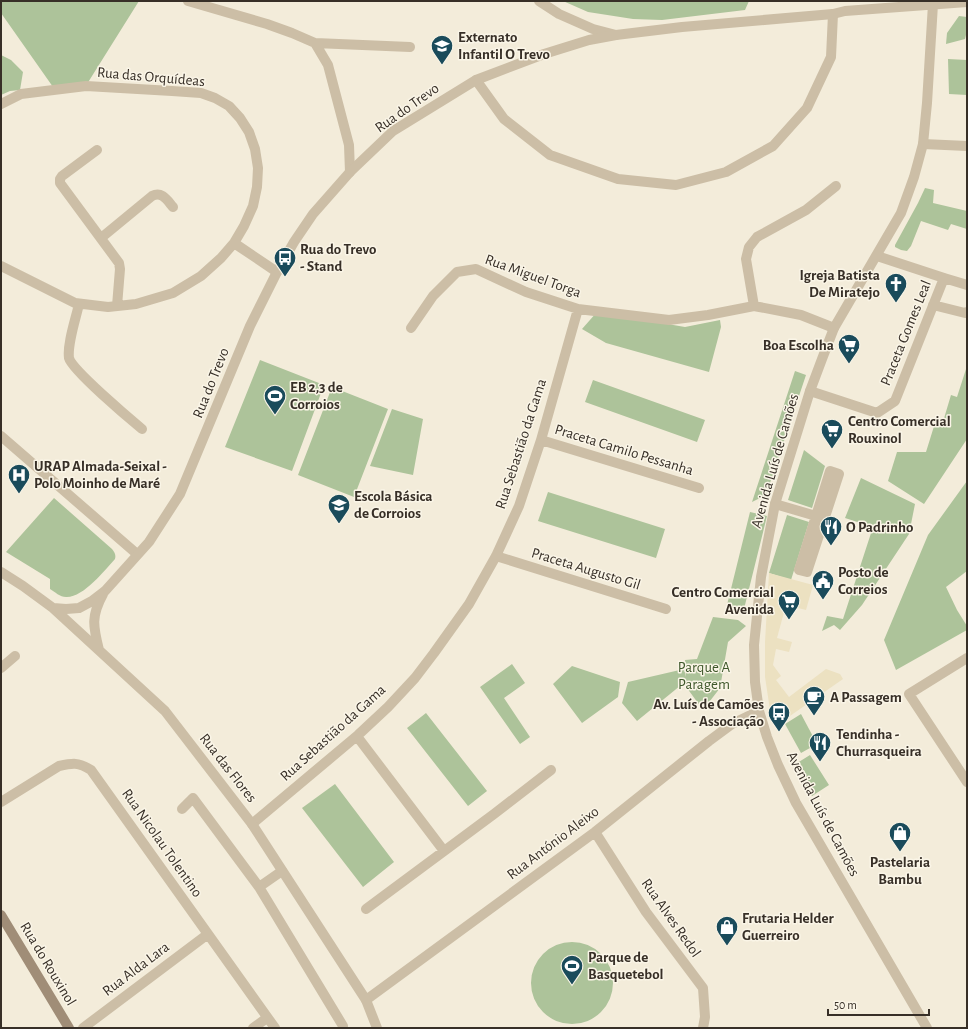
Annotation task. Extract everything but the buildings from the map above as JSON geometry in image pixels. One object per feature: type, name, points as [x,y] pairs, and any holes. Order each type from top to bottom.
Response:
[{"type":"main road","name":"Rua do Rouxinol","points":[[1,915],[69,1028]]},
{"type":"street","points":[[188,1],[267,24],[316,43],[410,47]]},
{"type":"street","points":[[539,1],[559,14],[593,29],[616,35]]},
{"type":"street","name":"Rua do Trevo","points":[[53,608],[79,608],[92,601],[105,590],[149,542],[180,494],[250,326],[294,242],[313,214],[350,172],[394,131],[476,80],[544,54],[589,40],[616,35],[696,26],[833,14],[845,11],[967,2]]},
{"type":"street","name":"Avenida Luís de Camões","points":[[927,1028],[796,803],[778,765],[759,711],[755,682],[754,645],[760,577],[775,504],[810,391],[834,328],[901,213],[914,177],[923,144],[928,95],[933,4]]},
{"type":"street","points":[[476,80],[504,120],[550,155],[618,179],[676,185],[726,172],[773,146],[807,108],[831,57],[833,14]]},
{"type":"street","points":[[316,43],[328,65],[349,145],[350,172]]},
{"type":"street","name":"Rua das Orquídeas","points":[[1,104],[22,94],[86,86],[201,93],[229,106],[240,118],[249,132],[255,149],[258,168],[258,187],[253,206],[234,243],[221,258],[201,276],[173,293],[136,304],[108,307],[79,304],[51,292],[1,266]]},
{"type":"street","points":[[923,144],[967,146]]},
{"type":"street","points":[[97,150],[62,176],[60,183],[116,259],[120,269],[117,306]]},
{"type":"street","points":[[754,306],[746,259],[749,247],[757,237],[806,210],[836,186]]},
{"type":"street","points":[[100,238],[155,194],[162,195],[173,207]]},
{"type":"street","points":[[234,243],[277,272]]},
{"type":"street","name":"Praceta Gomes Leal","points":[[810,391],[877,413],[895,401],[944,278],[877,256]]},
{"type":"street","name":"Rua Miguel Torga","points":[[411,328],[433,296],[457,272],[476,269],[526,292],[578,309],[669,320],[708,315],[754,306],[801,316],[834,328]]},
{"type":"street","points":[[944,278],[967,285]]},
{"type":"street","points":[[79,304],[69,345],[69,360],[78,371],[142,430]]},
{"type":"street","points":[[933,305],[965,313],[967,312]]},
{"type":"street","name":"Rua Sebastião da Gama","points":[[252,824],[358,735],[388,707],[415,678],[469,604],[496,556],[519,506],[541,440],[578,309]]},
{"type":"street","points":[[1,436],[138,554]]},
{"type":"street","name":"Praceta Camilo Pessanha","points":[[541,440],[699,488]]},
{"type":"street","points":[[830,470],[839,474],[807,572],[798,570],[816,516],[830,470]]},
{"type":"street","points":[[775,504],[816,516]]},
{"type":"street","name":"Praceta Augusto Gil","points":[[496,556],[666,609]]},
{"type":"street","name":"Rua das Flores","points":[[2,574],[23,586],[53,608],[165,711],[252,824],[366,1000],[377,1028]]},
{"type":"street","name":"Rua do Trevo","points":[[100,650],[95,634],[94,620],[97,605],[105,590]]},
{"type":"street","points":[[1,668],[15,656]]},
{"type":"street","points":[[967,658],[909,694],[967,782]]},
{"type":"street","name":"Rua António Aleixo","points":[[366,1000],[594,832],[732,724],[759,711]]},
{"type":"street","points":[[358,735],[359,739],[444,851]]},
{"type":"street","name":"Rua Nicolau Tolentino","points":[[1,802],[58,766],[81,764],[91,770],[275,1028]]},
{"type":"street","points":[[366,909],[551,770]]},
{"type":"street","points":[[182,809],[193,798],[259,887],[343,1026]]},
{"type":"street","name":"Rua Alves Redol","points":[[594,832],[646,912],[703,988],[705,1017],[703,1028]]},
{"type":"street","points":[[259,887],[282,871]]},
{"type":"street","name":"Rua Alda Lara","points":[[83,1028],[208,934]]},
{"type":"street","points":[[253,1028],[267,1018]]},
{"type":"green space","points":[[1,1],[139,1],[87,84],[53,87],[1,13]]},
{"type":"green space","points":[[563,1],[749,1],[745,10],[662,20],[633,19],[588,12]]},
{"type":"green space","points":[[959,16],[967,17],[967,31],[965,39],[946,44],[947,33]]},
{"type":"green space","points":[[1,55],[11,60],[23,72],[20,90],[10,91],[1,95]]},
{"type":"green space","points":[[948,59],[967,60],[967,95],[949,94]]},
{"type":"green space","points":[[925,188],[934,190],[933,203],[967,211],[967,229],[951,224],[948,230],[921,221],[911,246],[907,251],[901,250],[895,247],[895,245]]},
{"type":"green space","points":[[597,312],[685,327],[720,320],[721,327],[709,372],[606,343],[582,329]]},
{"type":"green space","name":"EB 2,3 de Corroios","points":[[260,360],[324,385],[292,471],[225,447]]},
{"type":"green space","points":[[967,366],[967,439],[924,504],[888,481],[897,452],[926,452],[935,423],[942,425],[951,395],[957,397]]},
{"type":"green space","points":[[795,371],[806,375],[766,495],[752,502]]},
{"type":"green space","points":[[593,380],[705,420],[697,442],[585,402]]},
{"type":"green space","name":"EB 2,3 de Corroios","points":[[332,387],[388,409],[354,497],[298,475]]},
{"type":"green space","name":"EB 2,3 de Corroios","points":[[392,409],[423,419],[413,475],[370,466]]},
{"type":"green space","points":[[804,450],[825,466],[812,508],[788,500]]},
{"type":"green space","points":[[861,478],[915,504],[909,534],[862,605],[840,630],[834,625],[822,631],[827,616],[843,619],[873,527],[845,518]]},
{"type":"green space","points":[[967,481],[967,571],[946,587],[957,610],[967,626],[967,630],[896,670],[884,640],[928,535]]},
{"type":"green space","points":[[548,492],[665,529],[656,558],[538,521]]},
{"type":"green space","points":[[54,498],[115,553],[115,559],[100,576],[86,588],[73,596],[64,597],[56,593],[50,589],[50,579],[6,552]]},
{"type":"green space","points":[[750,512],[767,516],[744,609],[727,605]]},
{"type":"green space","points":[[787,515],[809,522],[791,580],[769,573]]},
{"type":"green space","name":"Parque A Paragem","points":[[713,617],[738,620],[746,626],[728,642],[720,688],[703,710],[687,688],[686,681],[637,721],[622,703],[628,682],[684,669],[686,677],[685,660],[697,659]]},
{"type":"green space","points":[[512,664],[525,683],[504,698],[530,737],[520,744],[480,687]]},
{"type":"green space","points":[[572,666],[620,682],[618,697],[582,723],[553,684]]},
{"type":"green space","points":[[426,713],[487,791],[468,806],[407,728]]},
{"type":"green space","points":[[801,714],[817,744],[801,753],[785,724]]},
{"type":"green space","points":[[810,755],[829,785],[812,796],[794,765]]},
{"type":"green space","points":[[335,784],[394,862],[363,887],[302,808]]},
{"type":"green space","name":"Parque de Basquetebol","points":[[572,942],[588,945],[601,954],[610,967],[613,983],[610,999],[601,1012],[588,1021],[572,1024],[556,1021],[543,1012],[534,999],[531,983],[534,967],[543,954],[556,945]]},
{"type":"shaded area","points":[[769,573],[813,585],[806,610],[786,605],[777,638],[792,642],[789,652],[776,649],[773,665],[781,676],[776,680],[789,697],[826,669],[840,674],[843,679],[777,725],[770,710],[765,677],[765,642]]},
{"type":"place","name":"Externato Infantil O Trevo","points":[[442,66]]},
{"type":"place","name":"Rua do Trevo - Stand","points":[[285,278]]},
{"type":"place","name":"Igreja Batista De Miratejo","points":[[896,304]]},
{"type":"place","name":"Boa Escolha","points":[[849,364]]},
{"type":"place","name":"EB 2,3 de Corroios","points":[[275,416]]},
{"type":"place","name":"Centro Comercial Rouxinol","points":[[832,450]]},
{"type":"place","name":"URAP Almada-Seixal - Polo Moinho de Maré","points":[[19,494]]},
{"type":"place","name":"Escola Básica de Corroios","points":[[339,524]]},
{"type":"place","name":"O Padrinho","points":[[831,546]]},
{"type":"place","name":"Posto de Correios","points":[[823,600]]},
{"type":"place","name":"Centro Comercial Avenida","points":[[789,620]]},
{"type":"place","name":"A Passagem","points":[[814,716]]},
{"type":"place","name":"Av. Luís de Camões - Associação","points":[[779,732]]},
{"type":"place","name":"Tendinha - Churrasqueira","points":[[820,762]]},
{"type":"place","name":"Pastelaria Bambu","points":[[900,852]]},
{"type":"place","name":"Frutaria Helder Guerreiro","points":[[727,946]]},
{"type":"place","name":"Parque de Basquetebol","points":[[572,986]]}]
